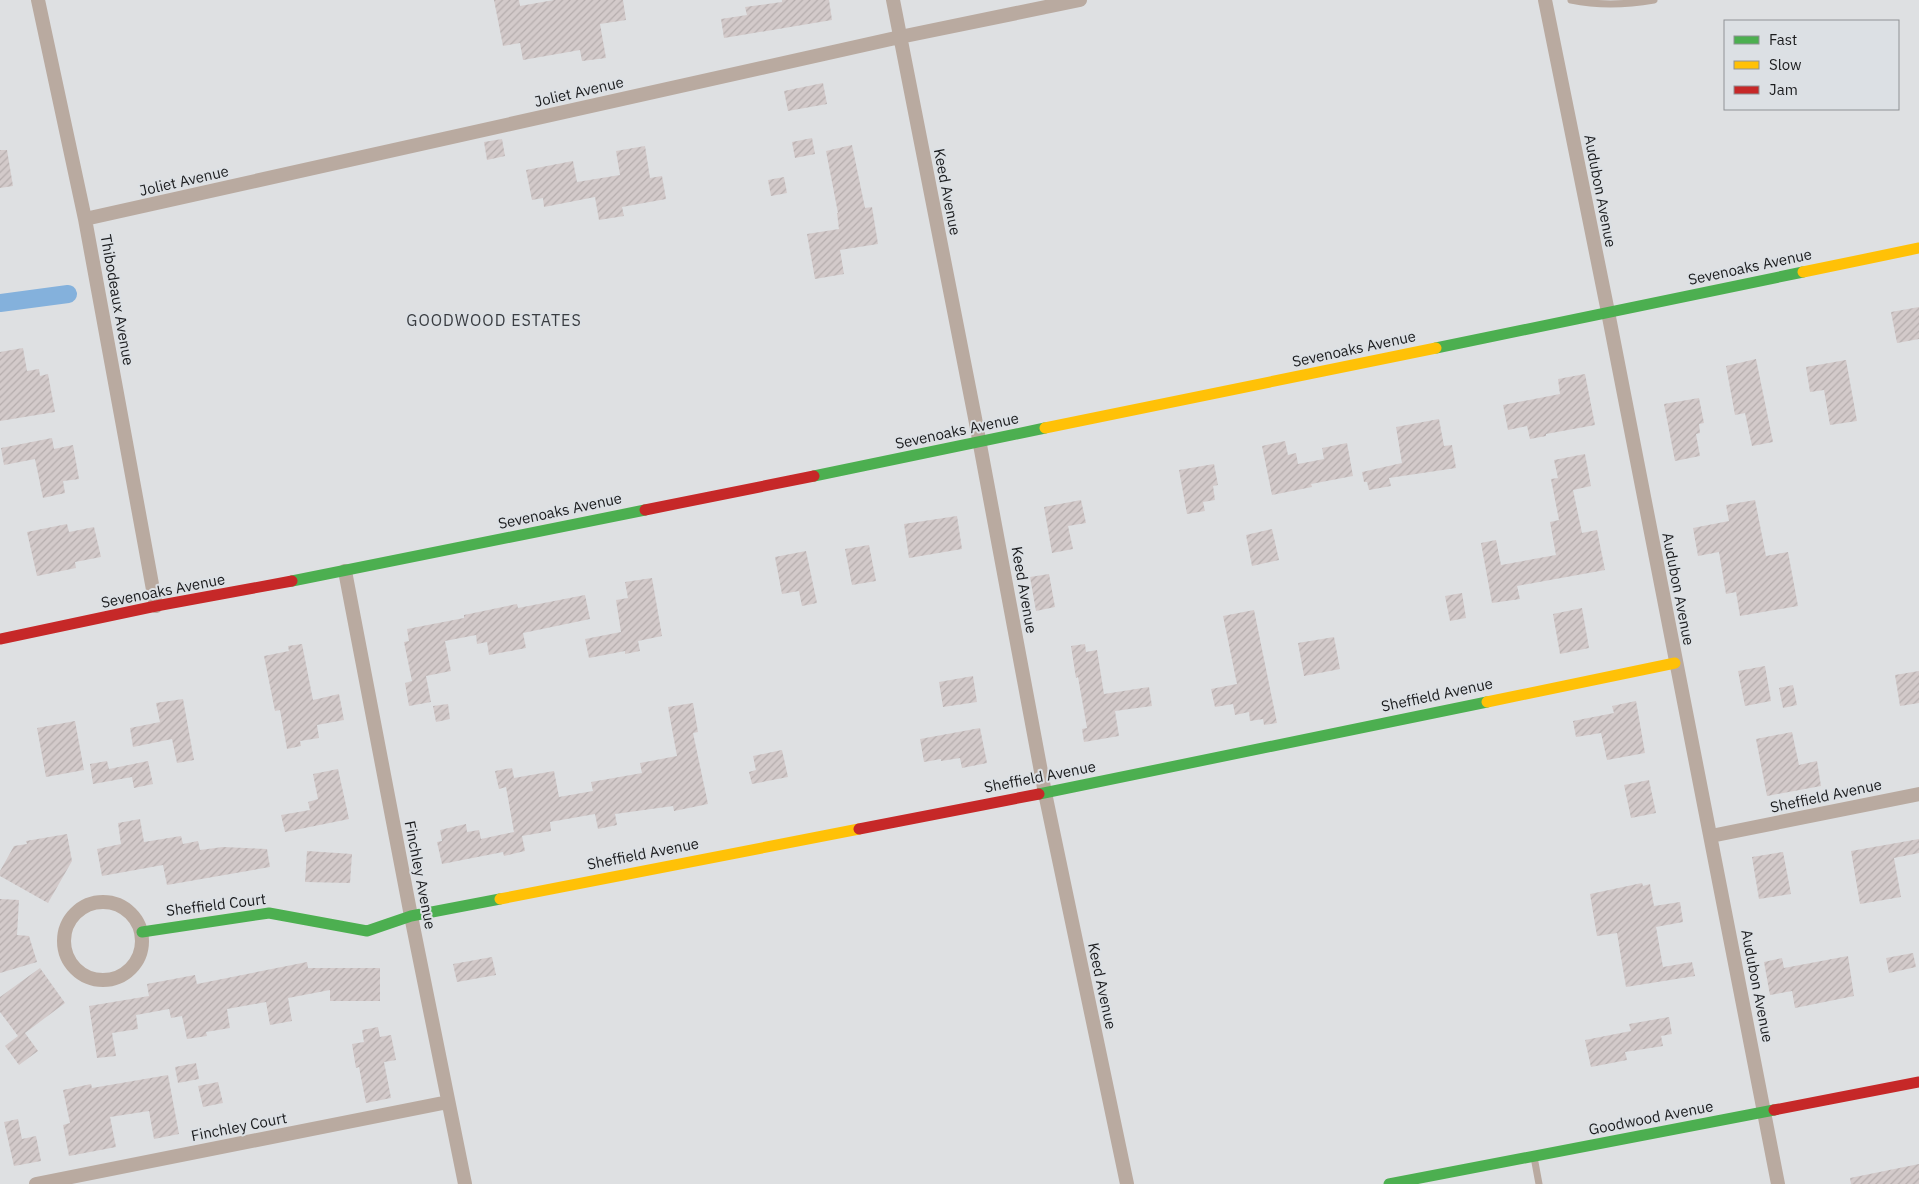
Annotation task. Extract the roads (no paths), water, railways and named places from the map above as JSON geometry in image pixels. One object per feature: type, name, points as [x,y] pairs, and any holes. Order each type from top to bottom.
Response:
[{"type":"street","name":"Thibodeaux Avenue","points":[[38,0],[85,219],[156,606]]},
{"type":"street","name":"Keed Avenue","points":[[893,0],[980,441],[1045,793],[1127,1184]]},
{"type":"street","name":"Joliet Avenue","points":[[85,219],[900,37],[1080,0]]},
{"type":"street","name":"Audubon Avenue","points":[[1545,0],[1608,312],[1778,1184]]},
{"type":"street","name":"Sevenoaks Avenue","points":[[0,639],[980,441],[1919,248]]},
{"type":"street","name":"Finchley Avenue","points":[[346,570],[411,916],[465,1184]]},
{"type":"street","name":"Sheffield Avenue","points":[[411,916],[1045,793],[1675,663]]},
{"type":"street","name":"Sheffield Avenue","points":[[1711,836],[1919,794]]},
{"type":"street","points":[[103,901],[120,905],[134,916],[142,932],[142,949],[134,965],[120,976],[103,980],[86,976],[72,966],[64,950],[64,932],[72,916],[86,905],[103,901]]},
{"type":"street","name":"Sheffield Court","points":[[142,932],[269,912],[366,931],[411,916]]},
{"type":"street","name":"Goodwood Avenue","points":[[1390,1184],[1919,1082]]},
{"type":"street","name":"Finchley Court","points":[[36,1184],[448,1102]]},
{"type":"lane","points":[[1571,0],[1611,6],[1654,0]]},
{"type":"lane","points":[[1533,1155],[1539,1184]]},
{"type":"waterway","points":[[0,303],[68,294]]},
{"type":"district","name":"GOODWOOD ESTATES","points":[[494,320]]}]
